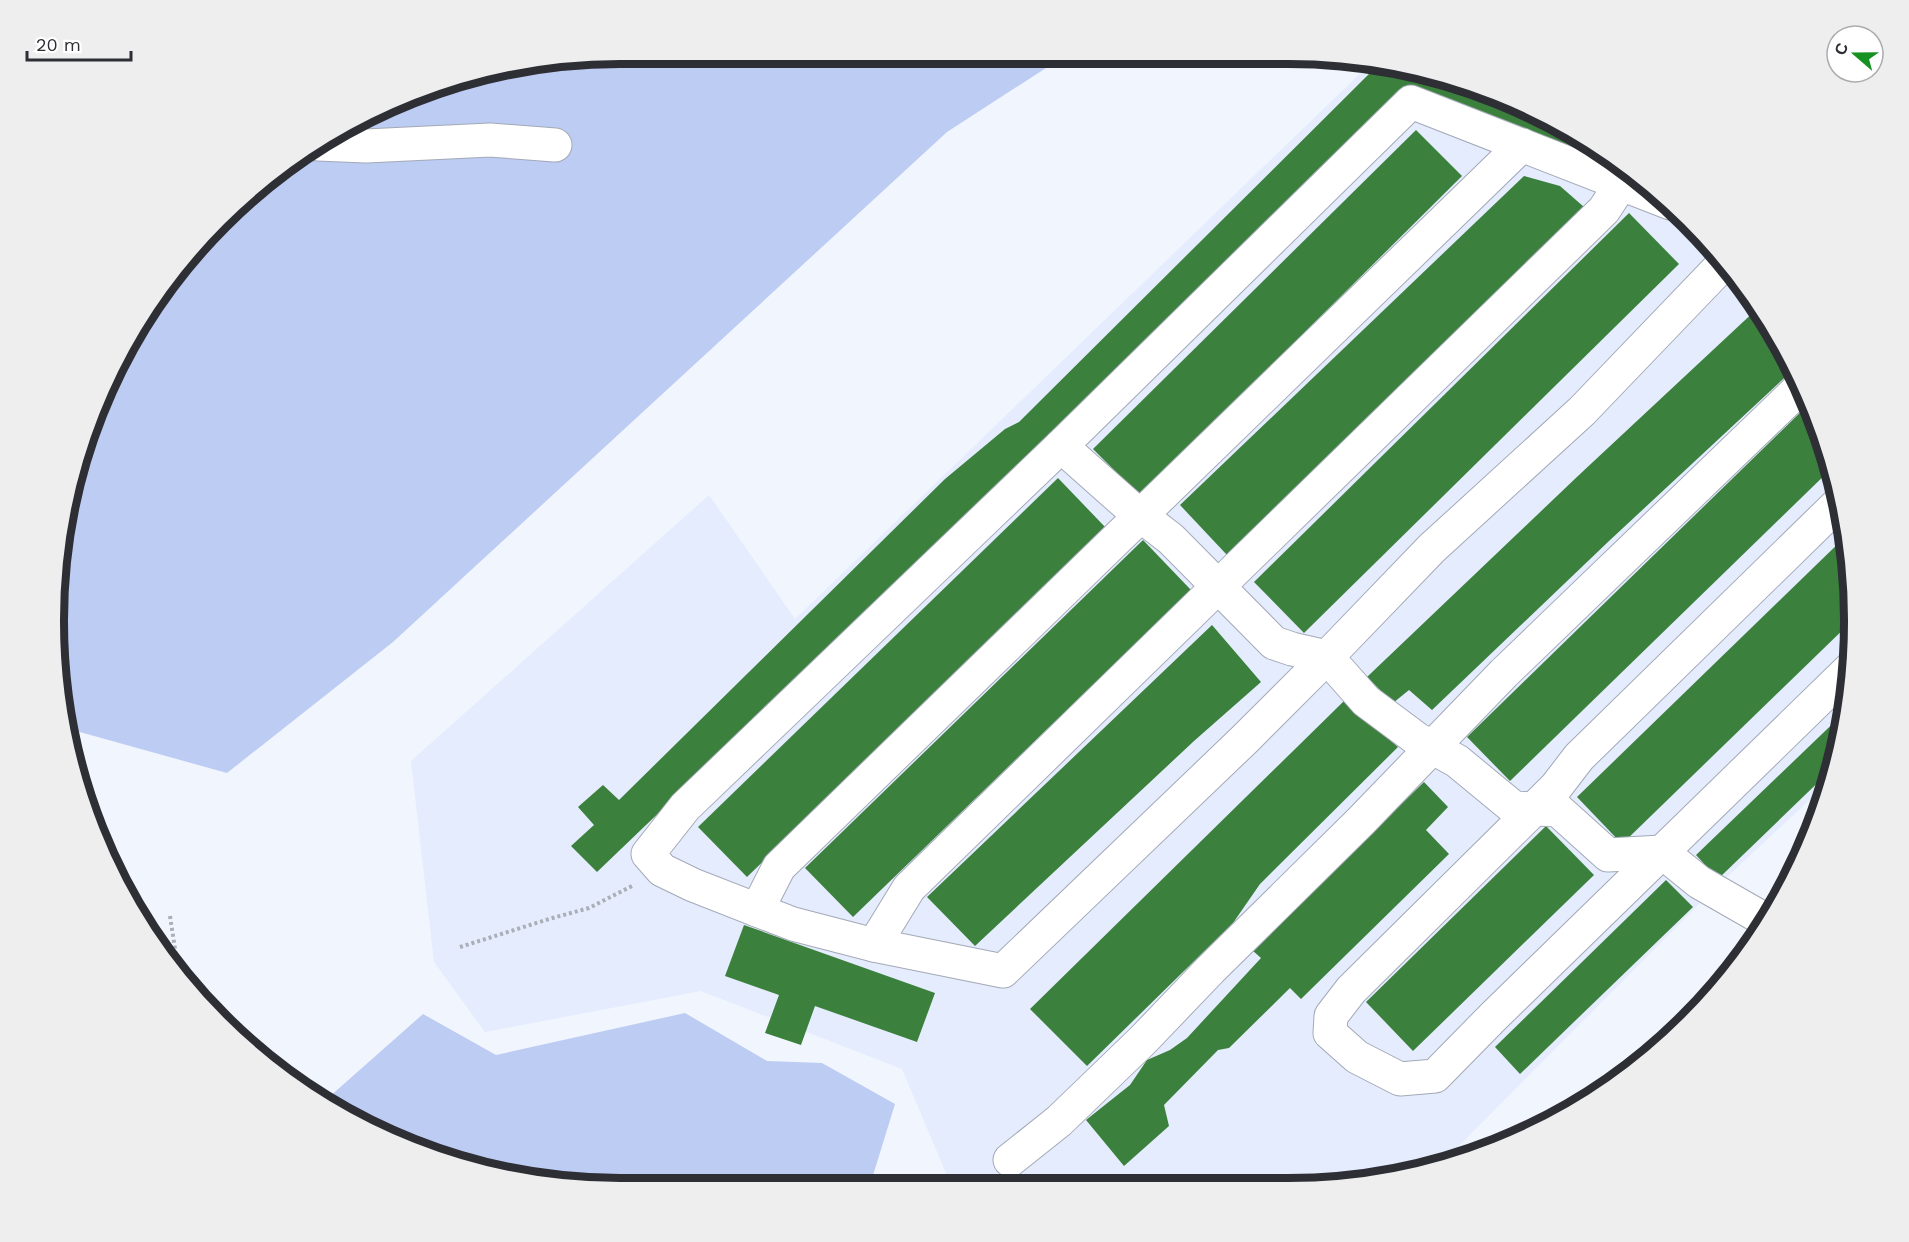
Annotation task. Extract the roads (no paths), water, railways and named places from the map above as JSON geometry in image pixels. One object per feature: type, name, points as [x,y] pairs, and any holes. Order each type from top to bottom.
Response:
[{"type":"lane","points":[[1643,192],[1411,102],[1061,446],[685,807],[648,854],[662,870],[693,885],[793,924],[874,945],[1003,971],[1245,739],[1432,548],[1582,411],[1719,269]]},
{"type":"lane","points":[[334,145],[366,146],[490,140],[555,145]]},
{"type":"lane","points":[[757,910],[779,867],[1522,146]]},
{"type":"lane","points":[[874,945],[909,888],[1604,210],[1621,184]]},
{"type":"lane","points":[[1010,1160],[1059,1121],[1143,1040],[1513,665],[1795,393]]},
{"type":"lane","points":[[1061,446],[1171,539],[1275,643],[1327,657],[1366,701],[1417,739],[1457,761],[1514,808],[1558,810],[1608,855],[1662,852],[1698,882],[1759,917]]},
{"type":"lane","points":[[1833,509],[1579,757],[1556,788],[1351,990],[1331,1016],[1330,1033],[1357,1057],[1400,1079],[1435,1076],[1841,678]]}]
